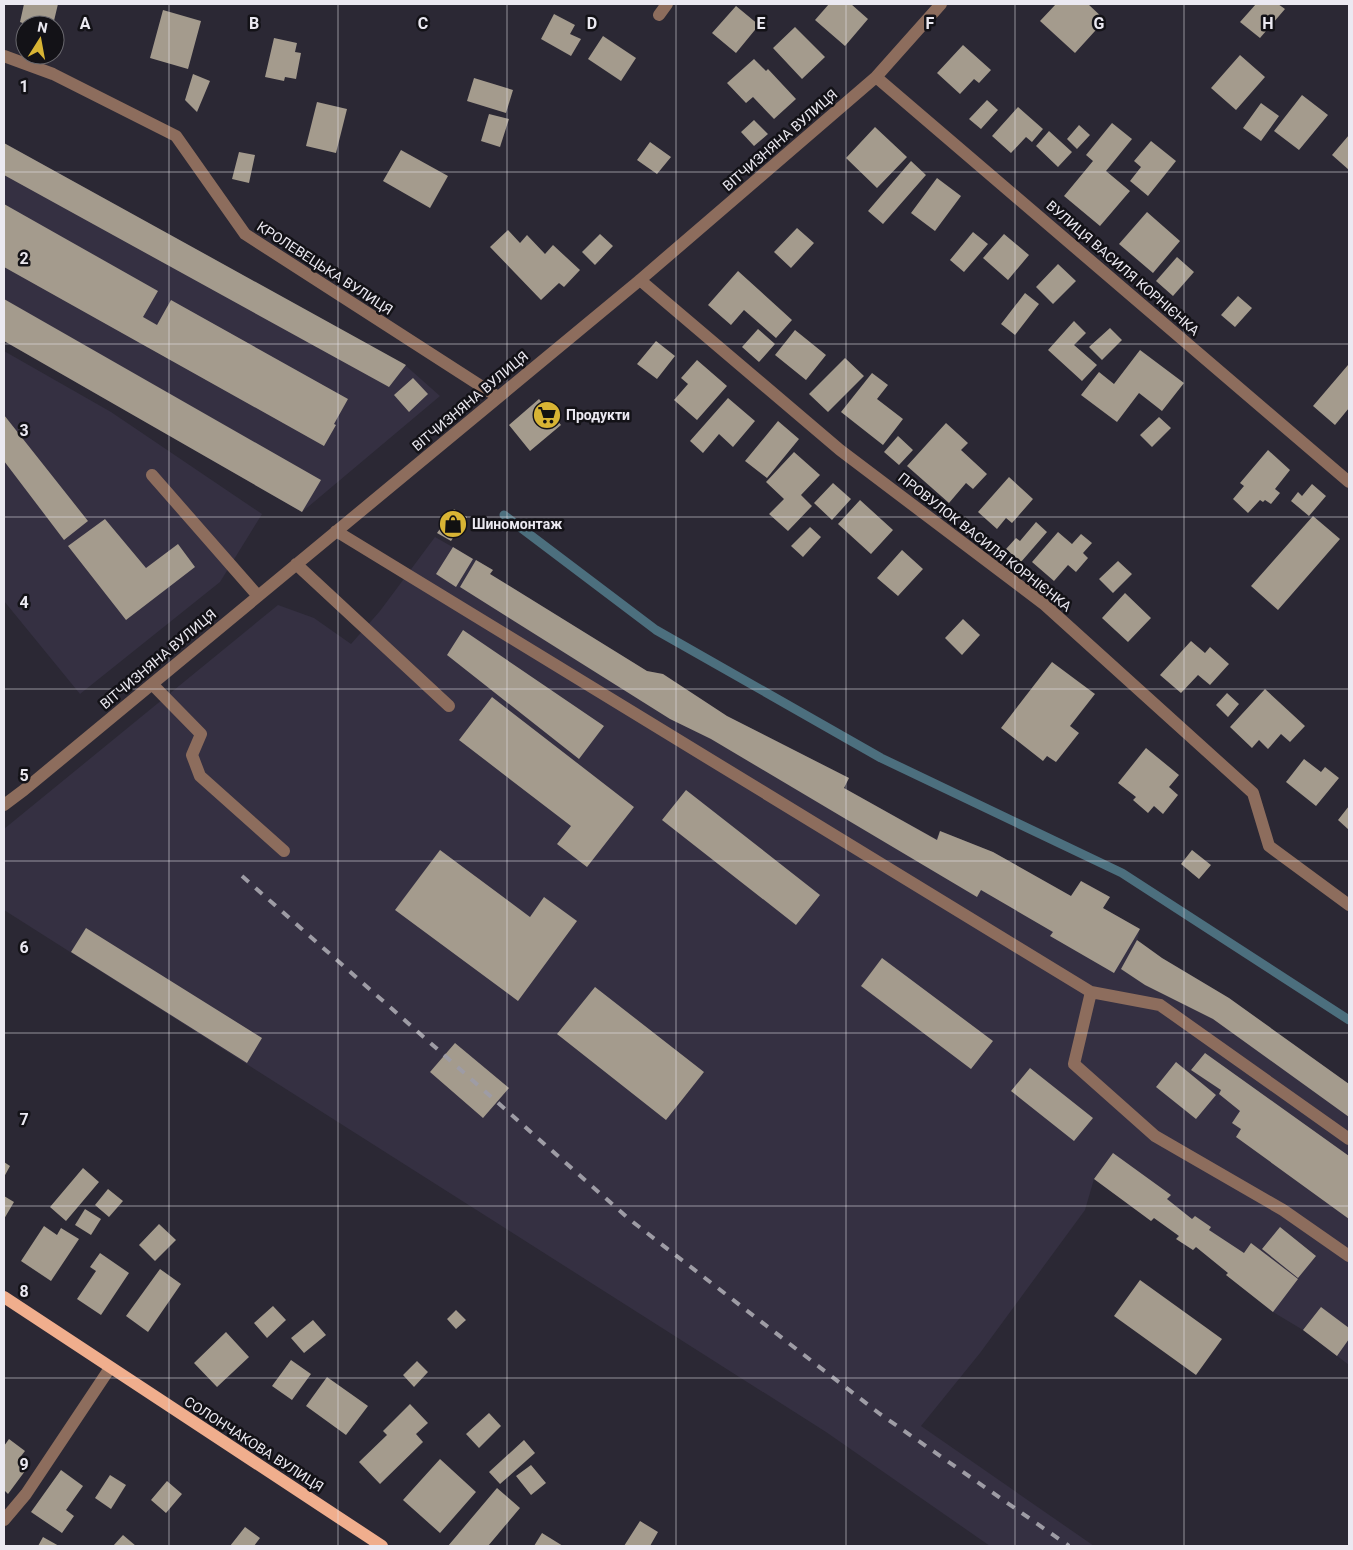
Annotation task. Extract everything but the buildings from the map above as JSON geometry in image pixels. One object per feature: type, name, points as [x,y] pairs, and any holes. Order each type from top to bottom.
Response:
[{"type":"main road","name":"СОЛОНЧАКОВА ВУЛИЦЯ","points":[[4,1297],[382,1546]]},
{"type":"street","points":[[660,14],[668,4]]},
{"type":"street","name":"ВІТЧИЗНЯНА ВУЛИЦЯ","points":[[4,805],[640,280],[876,77],[941,4]]},
{"type":"street","name":"КРОЛЕВЕЦЬКА ВУЛИЦЯ","points":[[4,56],[52,74],[176,136],[245,234],[498,397]]},
{"type":"street","name":"ВУЛИЦЯ ВАСИЛЯ КОРНІЄНКА","points":[[876,77],[1349,482]]},
{"type":"street","name":"ПРОВУЛОК ВАСИЛЯ КОРНІЄНКА","points":[[640,280],[840,450],[1053,611],[1254,793],[1269,846],[1349,905]]},
{"type":"street","points":[[152,475],[258,596]]},
{"type":"street","points":[[336,531],[1090,992],[1160,1005],[1349,1139]]},
{"type":"street","points":[[296,564],[449,706]]},
{"type":"street","points":[[152,684],[201,734],[192,755],[200,776],[284,850]]},
{"type":"street","points":[[1090,992],[1074,1064],[1155,1136],[1283,1210],[1349,1256]]},
{"type":"street","points":[[4,1520],[26,1494],[110,1368]]},
{"type":"shaded area","points":[[4,143],[405,365],[440,396],[302,512],[4,341]]},
{"type":"shaded area","points":[[4,351],[111,412],[262,514],[220,582],[80,694],[4,601]]},
{"type":"shaded area","points":[[435,537],[493,570],[490,574],[647,671],[663,674],[727,716],[849,778],[844,788],[936,839],[940,831],[993,852],[1071,896],[1081,881],[1110,897],[1103,908],[1140,929],[1137,940],[1162,958],[1229,998],[1349,1084],[1349,1365],[1303,1330],[1273,1312],[1226,1275],[1228,1273],[1196,1247],[1193,1250],[1176,1239],[1178,1235],[1154,1218],[1151,1221],[1094,1179],[1085,1210],[980,1353],[921,1426],[1094,1546],[990,1546],[826,1432],[4,910],[4,829],[278,605],[314,618],[351,644],[380,611]]},
{"type":"waterway","points":[[504,515],[656,630],[881,758],[1122,873],[1349,1020]]},
{"type":"railway","points":[[242,876],[629,1219],[880,1414],[1069,1546]]},
{"type":"place","name":"Продукти","points":[[547,415]]},
{"type":"place","name":"Шиномонтаж","points":[[453,524]]}]
